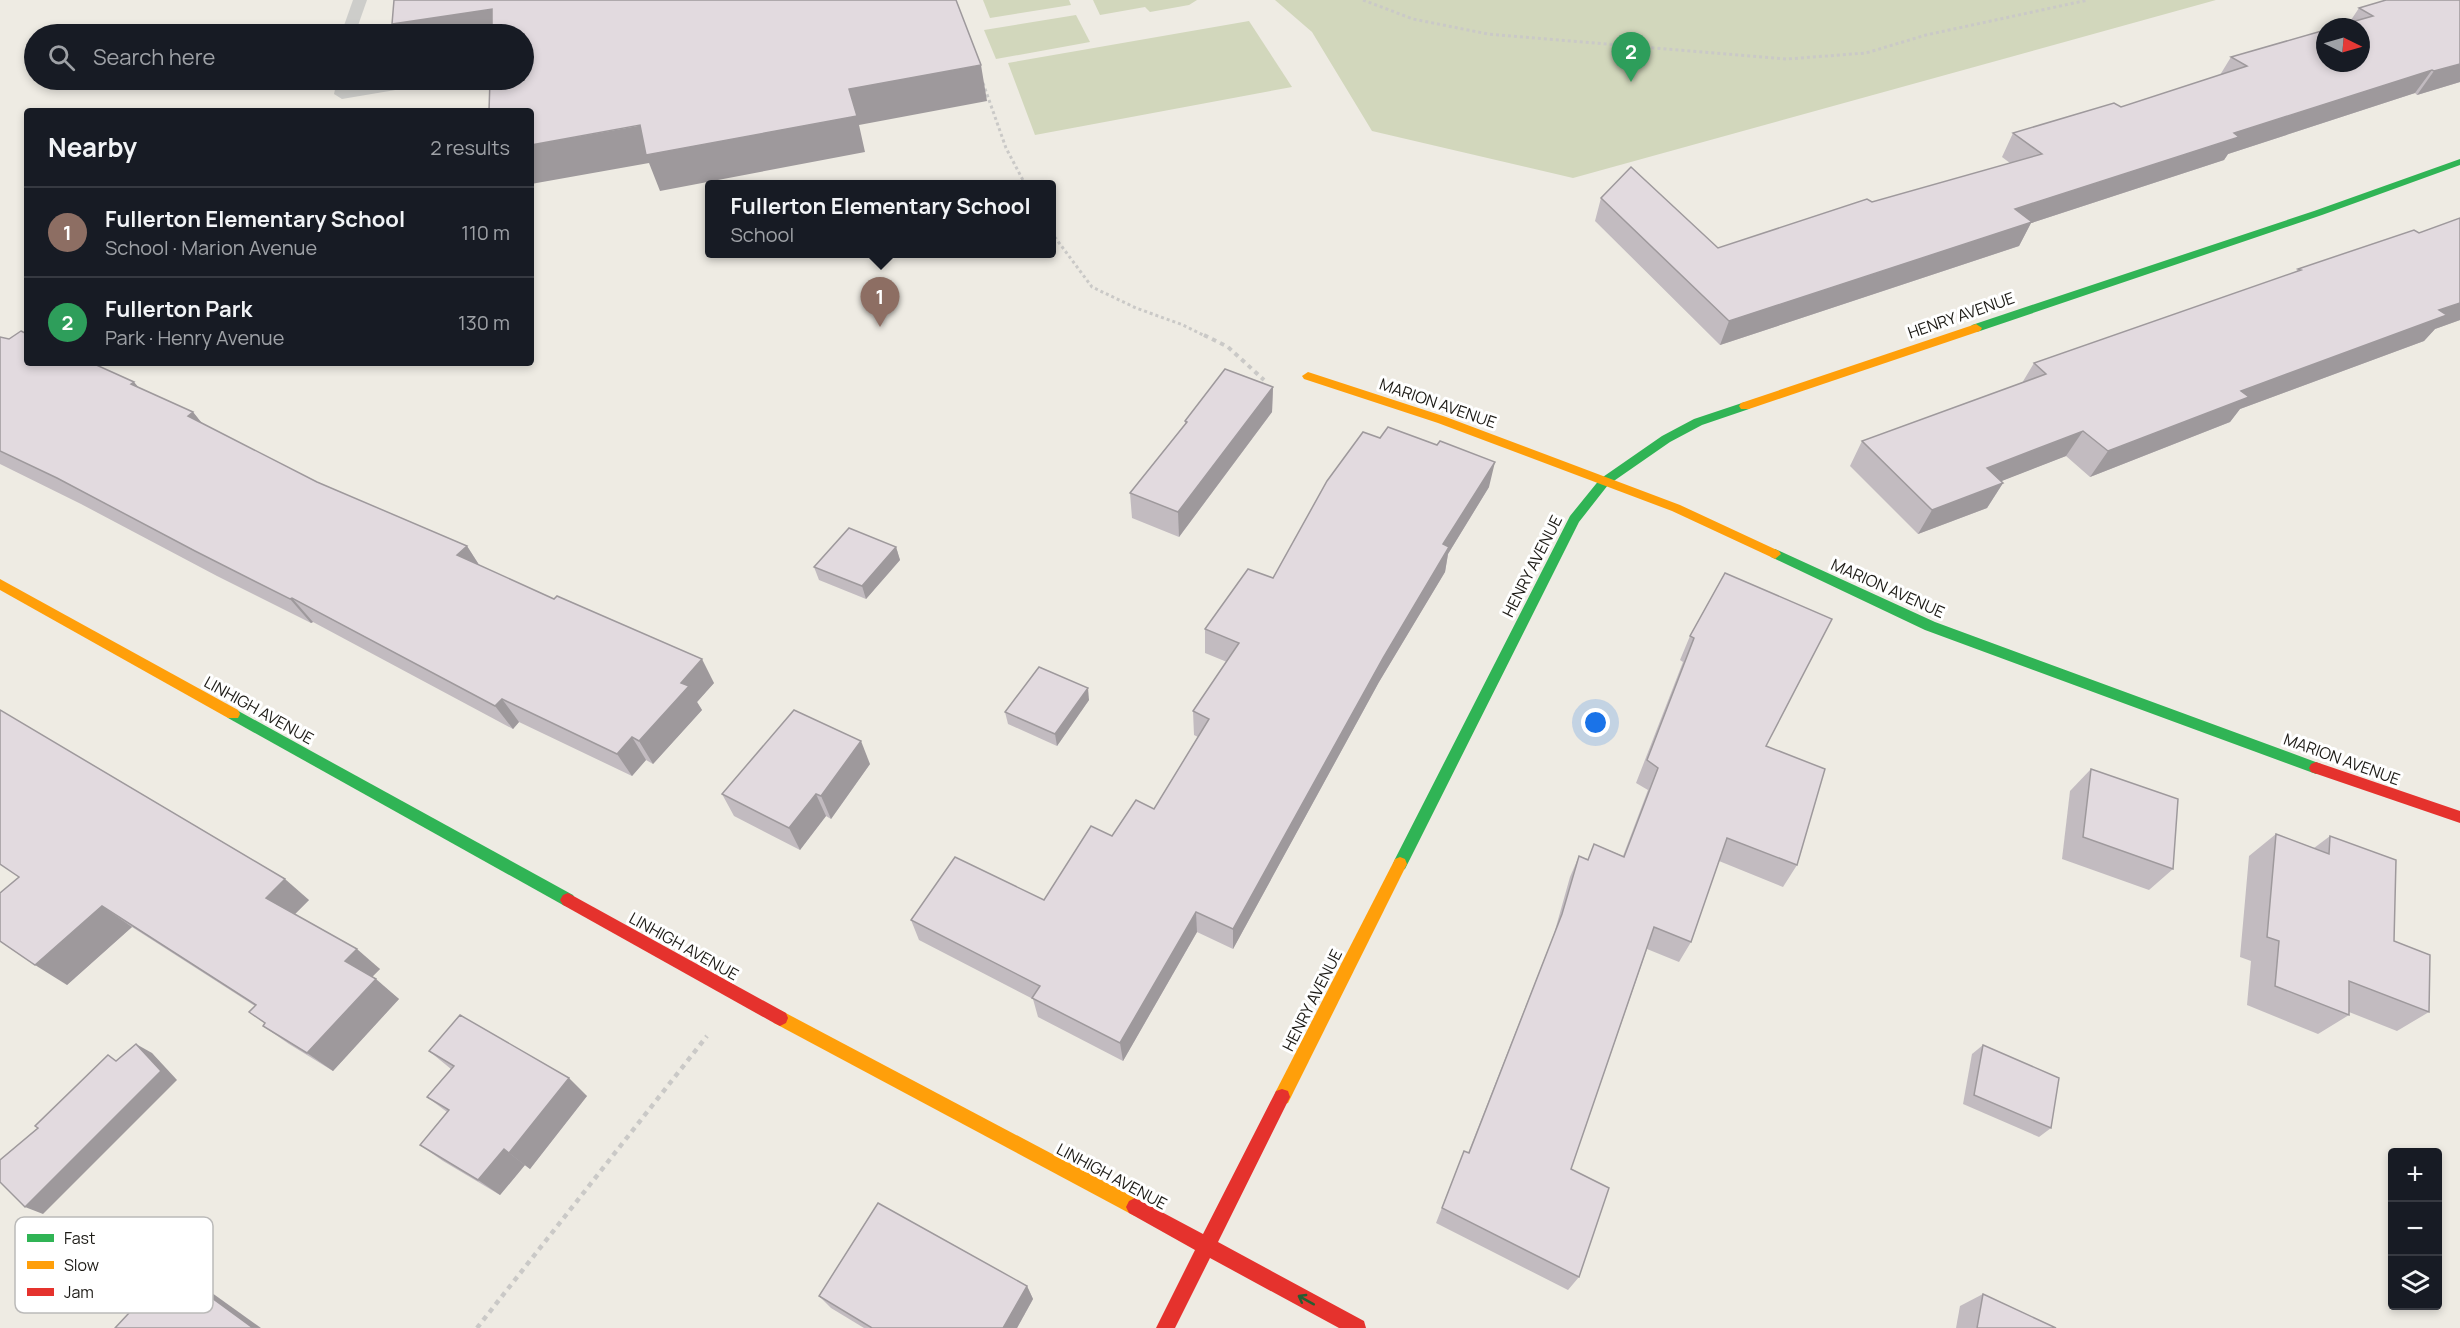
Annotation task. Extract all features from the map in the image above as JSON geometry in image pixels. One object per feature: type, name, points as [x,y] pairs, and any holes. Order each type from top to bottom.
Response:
[{"type":"street","name":"HENRY AVENUE","points":[[1165,1328],[1574,519],[1604,482],[1666,439],[1698,422],[2318,213],[2460,162]]},
{"type":"street","name":"MARION AVENUE","points":[[1308,376],[1442,420],[1676,508],[1930,626],[2368,787],[2460,817]]},
{"type":"street","name":"LINHIGH AVENUE","points":[[0,584],[739,996],[1357,1328]]},
{"type":"lane","points":[[352,24],[360,0]]},
{"type":"path","points":[[1363,0],[1413,19],[1488,34],[1787,59],[1866,53],[1926,35],[2088,0]]},
{"type":"path","points":[[980,74],[1006,148],[1023,180]]},
{"type":"path","points":[[1056,242],[1092,287],[1228,347],[1268,383],[1308,376]]},
{"type":"path","points":[[477,1328],[739,996]]},
{"type":"green space","points":[[983,0],[1069,0],[1071,5],[990,18]]},
{"type":"green space","points":[[1093,0],[1197,0],[1189,5],[1150,12],[1145,7],[1100,15]]},
{"type":"green space","points":[[1275,0],[2216,0],[1573,178],[1372,131],[1312,32]]},
{"type":"green space","points":[[1076,15],[1090,42],[996,59],[984,30]]},
{"type":"green space","points":[[1249,21],[1292,87],[1035,135],[1008,63]]},
{"type":"building","points":[[394,0],[956,0],[981,65],[849,89],[857,116],[646,155],[640,125],[534,144],[534,108],[489,108],[490,90],[534,90],[534,24],[492,24],[492,9],[392,24]]},
{"type":"building","points":[[2386,0],[2460,0],[2460,64],[2432,70],[2234,133],[2239,137],[2015,209],[2032,222],[1729,321],[1601,198],[1631,167],[1718,248],[1867,199],[1872,202],[2042,154],[2013,133],[2114,103],[2121,107],[2247,66],[2231,57],[2316,33],[2316,72],[2370,72],[2370,18],[2366,18],[2373,16],[2359,8]]},
{"type":"building","points":[[2460,218],[2460,303],[2439,310],[2447,315],[2241,391],[2249,397],[2108,451],[2083,431],[1987,468],[2003,483],[1932,510],[1862,441],[2046,374],[2034,363],[2301,270],[2298,269],[2414,230],[2419,233]]},
{"type":"building","points":[[21,331],[24,332],[24,366],[99,366],[134,382],[131,384],[193,412],[188,416],[317,482],[467,546],[457,555],[554,599],[557,596],[702,659],[681,683],[689,686],[639,741],[632,737],[617,754],[502,699],[495,706],[292,598],[0,451],[0,337],[9,339]]},
{"type":"building","points":[[1225,369],[1273,387],[1178,512],[1130,493],[1187,422],[1185,421]]},
{"type":"building","points":[[1388,427],[1437,445],[1440,441],[1495,462],[1443,544],[1449,547],[1383,658],[1233,929],[1196,912],[1120,1043],[1032,998],[1040,986],[911,920],[955,857],[1044,900],[1091,826],[1112,836],[1136,800],[1154,809],[1209,719],[1193,711],[1239,643],[1205,629],[1248,569],[1273,578],[1327,481],[1363,432],[1380,438]]},
{"type":"building","points":[[849,528],[896,547],[862,586],[814,567]]},
{"type":"building","points":[[1725,573],[1832,619],[1766,746],[1825,769],[1797,865],[1727,838],[1691,942],[1654,927],[1571,1169],[1609,1188],[1579,1277],[1442,1208],[1464,1151],[1469,1153],[1562,914],[1579,856],[1588,860],[1594,844],[1624,857],[1658,768],[1647,760],[1694,638],[1690,636]]},
{"type":"building","points":[[1039,667],[1088,688],[1055,734],[1005,712]]},
{"type":"building","points":[[0,710],[285,879],[266,898],[357,949],[345,961],[376,979],[307,1053],[263,1026],[265,1023],[249,1012],[256,1005],[102,906],[35,965],[0,941],[0,893],[19,877],[0,864]]},
{"type":"building","points":[[794,710],[861,741],[821,796],[816,794],[789,828],[722,794]]},
{"type":"building","points":[[2091,769],[2178,799],[2173,869],[2083,837]]},
{"type":"building","points":[[2276,834],[2329,854],[2330,836],[2396,860],[2394,941],[2430,955],[2429,1012],[2349,981],[2349,1015],[2275,986],[2279,941],[2267,937]]},
{"type":"building","points":[[460,1015],[569,1078],[509,1153],[504,1149],[478,1180],[420,1145],[449,1110],[427,1097],[454,1066],[429,1051]]},
{"type":"building","points":[[136,1044],[161,1071],[25,1207],[0,1182],[0,1160],[38,1128],[35,1126],[108,1055],[116,1061]]},
{"type":"building","points":[[1983,1045],[2059,1078],[2051,1128],[1974,1095]]},
{"type":"building","points":[[878,1203],[1027,1286],[1003,1328],[872,1328],[819,1296]]},
{"type":"building","points":[[1983,1294],[2056,1328],[1977,1328]]},
{"type":"building","points":[[213,1299],[253,1328],[115,1328],[129,1313],[213,1313]]},
{"type":"traffic: fast","points":[[1976,328],[2318,213],[2460,162]]},
{"type":"traffic: fast","points":[[1400,864],[1574,519],[1604,482],[1666,439],[1698,422],[1745,406]]},
{"type":"traffic: fast","points":[[1775,554],[1930,626],[2316,768]]},
{"type":"traffic: fast","points":[[233,714],[568,900]]},
{"type":"traffic: slow","points":[[1745,406],[1976,328]]},
{"type":"traffic: slow","points":[[1308,376],[1442,420],[1676,508],[1775,554]]},
{"type":"traffic: slow","points":[[0,584],[233,714]]},
{"type":"traffic: slow","points":[[1282,1097],[1400,864]]},
{"type":"traffic: slow","points":[[780,1018],[1135,1207]]},
{"type":"traffic: jam","points":[[2316,768],[2460,817]]},
{"type":"traffic: jam","points":[[568,900],[780,1018]]},
{"type":"traffic: jam","points":[[1165,1328],[1282,1097]]},
{"type":"traffic: jam","points":[[1135,1207],[1357,1328]]},
{"type":"place","name":"Fullerton Park","points":[[1631,82]]},
{"type":"place","name":"Fullerton Elementary School","points":[[880,327]]}]
